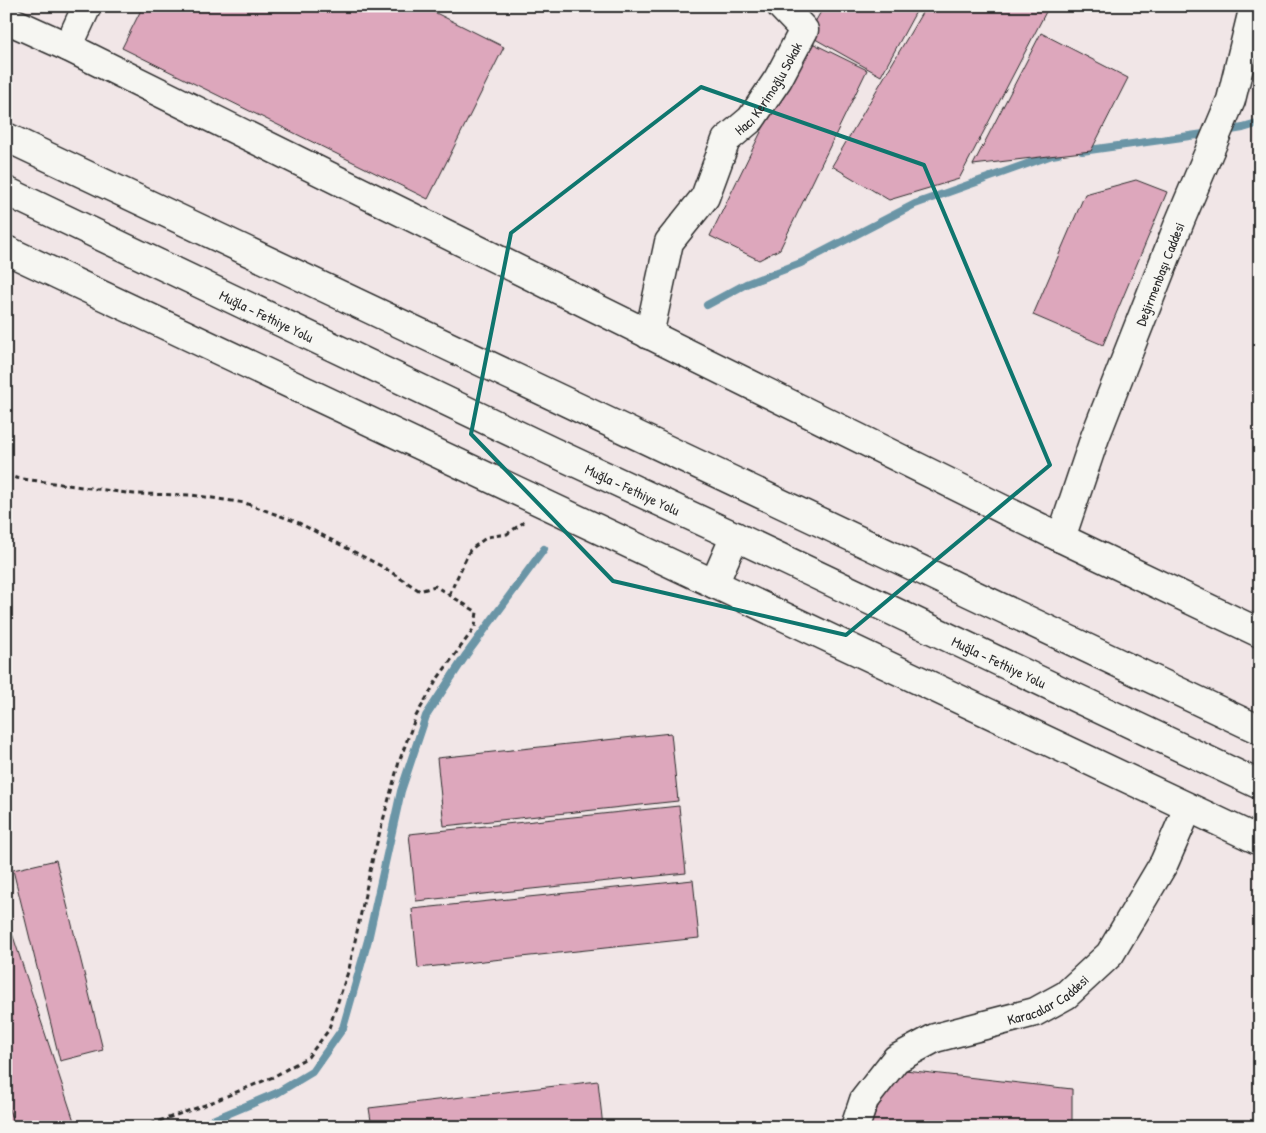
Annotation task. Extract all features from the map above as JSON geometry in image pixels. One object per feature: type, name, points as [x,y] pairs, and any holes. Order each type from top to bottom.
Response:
[{"type":"main road","points":[[68,47],[87,6]]},
{"type":"main road","name":"Hacı Kerimoğlu Sokak","points":[[649,335],[669,242],[705,197],[726,140],[751,119],[778,79],[804,30],[781,6]]},
{"type":"main road","name":"Değirmenbaşı Caddesi","points":[[1061,538],[1095,437],[1180,221],[1231,100],[1254,6]]},
{"type":"main road","points":[[6,19],[68,47],[1061,538],[1260,633]]},
{"type":"main road","points":[[6,137],[1260,730]]},
{"type":"main road","name":"Muğla - Fethiye Yolu","points":[[6,191],[542,447],[735,536],[1260,785]]},
{"type":"main road","points":[[6,250],[1260,841]]},
{"type":"main road","points":[[714,584],[735,536]]},
{"type":"main road","name":"Karacalar Caddesi","points":[[855,1127],[864,1100],[896,1060],[935,1038],[1035,1012],[1066,995],[1110,954],[1164,863],[1188,808]]},
{"type":"path","points":[[6,474],[16,478],[134,494],[192,495],[245,503],[297,522],[383,567],[420,591],[435,586],[477,612],[476,627],[438,678],[416,716],[399,762],[374,857],[349,969],[328,1031],[308,1057],[273,1077],[205,1105],[142,1127]]},
{"type":"path","points":[[448,595],[470,550],[487,537],[507,534],[526,520],[538,501]]},
{"type":"highlighted area","points":[[701,87],[924,165],[1050,465],[846,635],[613,581],[471,434],[511,233]]},
{"type":"building","points":[[143,6],[422,6],[504,47],[428,199],[122,48]]},
{"type":"building","points":[[824,6],[919,6],[881,76],[808,35]]},
{"type":"building","points":[[926,6],[1049,6],[959,179],[889,200],[832,166]]},
{"type":"building","points":[[1041,33],[1128,78],[1091,151],[973,165]]},
{"type":"building","points":[[806,40],[867,70],[780,249],[759,260],[710,236]]},
{"type":"building","points":[[1136,180],[1167,192],[1103,345],[1033,315],[1085,194]]},
{"type":"building","points":[[671,733],[678,801],[444,826],[437,758]]},
{"type":"building","points":[[679,806],[686,873],[416,901],[409,834]]},
{"type":"building","points":[[56,860],[103,1050],[60,1061],[13,870]]},
{"type":"building","points":[[693,880],[699,938],[418,968],[412,909]]},
{"type":"building","points":[[6,915],[76,1127],[15,1127],[6,1101]]},
{"type":"building","points":[[905,1070],[1072,1089],[1072,1127],[870,1127],[884,1091]]},
{"type":"building","points":[[598,1081],[603,1127],[372,1127],[369,1108]]},
{"type":"building","points":[[6,1101],[15,1127],[6,1127]]},
{"type":"waterway","points":[[1225,131],[1260,123]]},
{"type":"waterway","points":[[1082,151],[1211,133]]},
{"type":"waterway","points":[[707,305],[746,284],[801,263],[915,204],[1058,154]]},
{"type":"waterway","points":[[196,1127],[277,1093],[312,1072],[343,1028],[368,940],[401,791],[426,716],[466,655],[544,549]]}]
